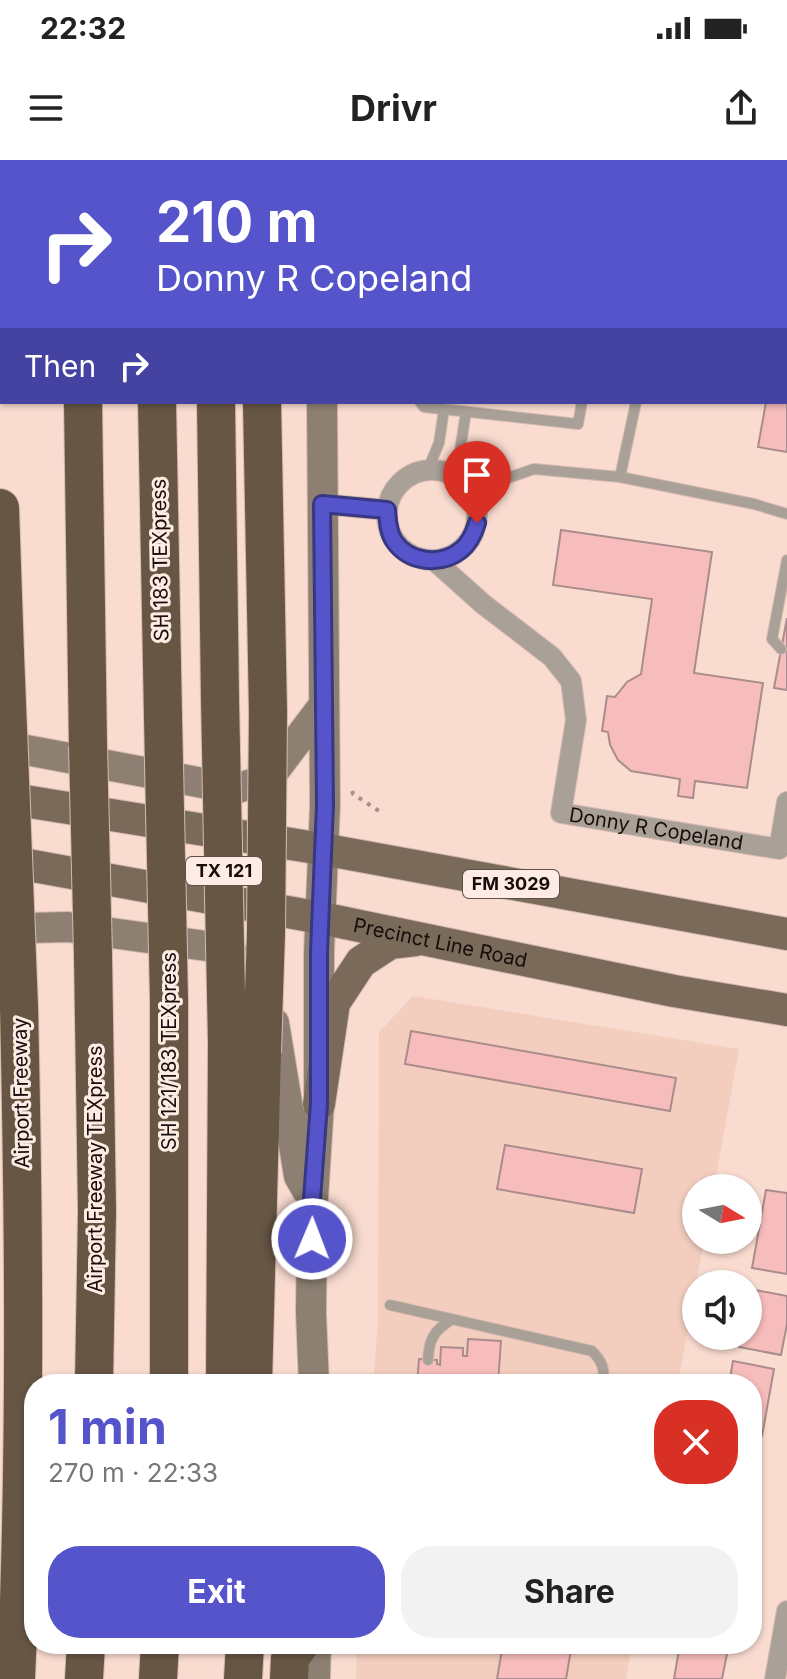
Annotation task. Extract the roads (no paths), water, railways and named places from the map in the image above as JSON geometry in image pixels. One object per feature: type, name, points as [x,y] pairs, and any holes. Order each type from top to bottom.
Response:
[{"type":"highway","name":"Airport Freeway TEXpress","points":[[83,404],[97,1211],[94,1374]]},
{"type":"highway","name":"SH 183 TEXpress","points":[[157,404],[163,717]]},
{"type":"highway","name":"TX 121","points":[[216,404],[220,699],[244,1048],[227,1288],[225,1374]]},
{"type":"highway","points":[[253,1374],[244,1048],[266,933],[268,712],[262,404]]},
{"type":"highway","name":"Airport Freeway","points":[[0,508],[19,1007],[24,1232],[21,1571],[16,1679]]},
{"type":"highway","name":"SH 121/183 TEXpress","points":[[163,717],[169,1000],[169,1374]]},
{"type":"highway","points":[[84,1679],[85,1654]]},
{"type":"highway","points":[[158,1679],[159,1654]]},
{"type":"highway","points":[[217,1679],[218,1654]]},
{"type":"highway","points":[[243,1679],[244,1654]]},
{"type":"highway","points":[[289,1679],[293,1654]]},
{"type":"main road","points":[[314,1374],[312,1199],[319,1104],[319,952],[325,805],[322,404]]},
{"type":"main road","points":[[0,741],[10,747],[235,789],[268,779],[324,705]]},
{"type":"main road","name":"FM 3029","points":[[0,797],[322,849],[787,934]]},
{"type":"main road","name":"Precinct Line Road","points":[[0,860],[321,918],[674,991],[787,1010]]},
{"type":"main road","points":[[0,936],[27,928],[68,927],[228,949],[252,975],[271,1003],[299,1176],[312,1199]]},
{"type":"main road","points":[[319,1104],[334,1003],[361,962],[390,943],[424,939]]},
{"type":"main road","points":[[315,1679],[316,1654]]},
{"type":"street","points":[[322,504],[387,510],[390,498],[404,478],[428,469],[456,476],[473,493],[477,523],[463,549],[435,561]]},
{"type":"street","name":"Donny R Copeland","points":[[387,510],[388,526],[394,541],[405,552],[435,561],[483,604],[552,657],[571,681],[576,720],[561,813],[779,849],[787,802]]},
{"type":"street","points":[[775,1679],[787,1611]]},
{"type":"lane","points":[[422,404],[424,407],[578,424],[582,404]]},
{"type":"lane","points":[[620,477],[636,404]]},
{"type":"lane","points":[[428,469],[439,443],[444,409]]},
{"type":"lane","points":[[456,476],[466,412]]},
{"type":"lane","points":[[473,493],[534,469],[620,477],[754,504],[787,514]]},
{"type":"lane","points":[[781,649],[772,639],[787,560]]},
{"type":"lane","points":[[390,1305],[592,1351],[601,1361],[604,1374]]},
{"type":"lane","points":[[428,1360],[428,1344],[437,1329],[452,1319]]}]
